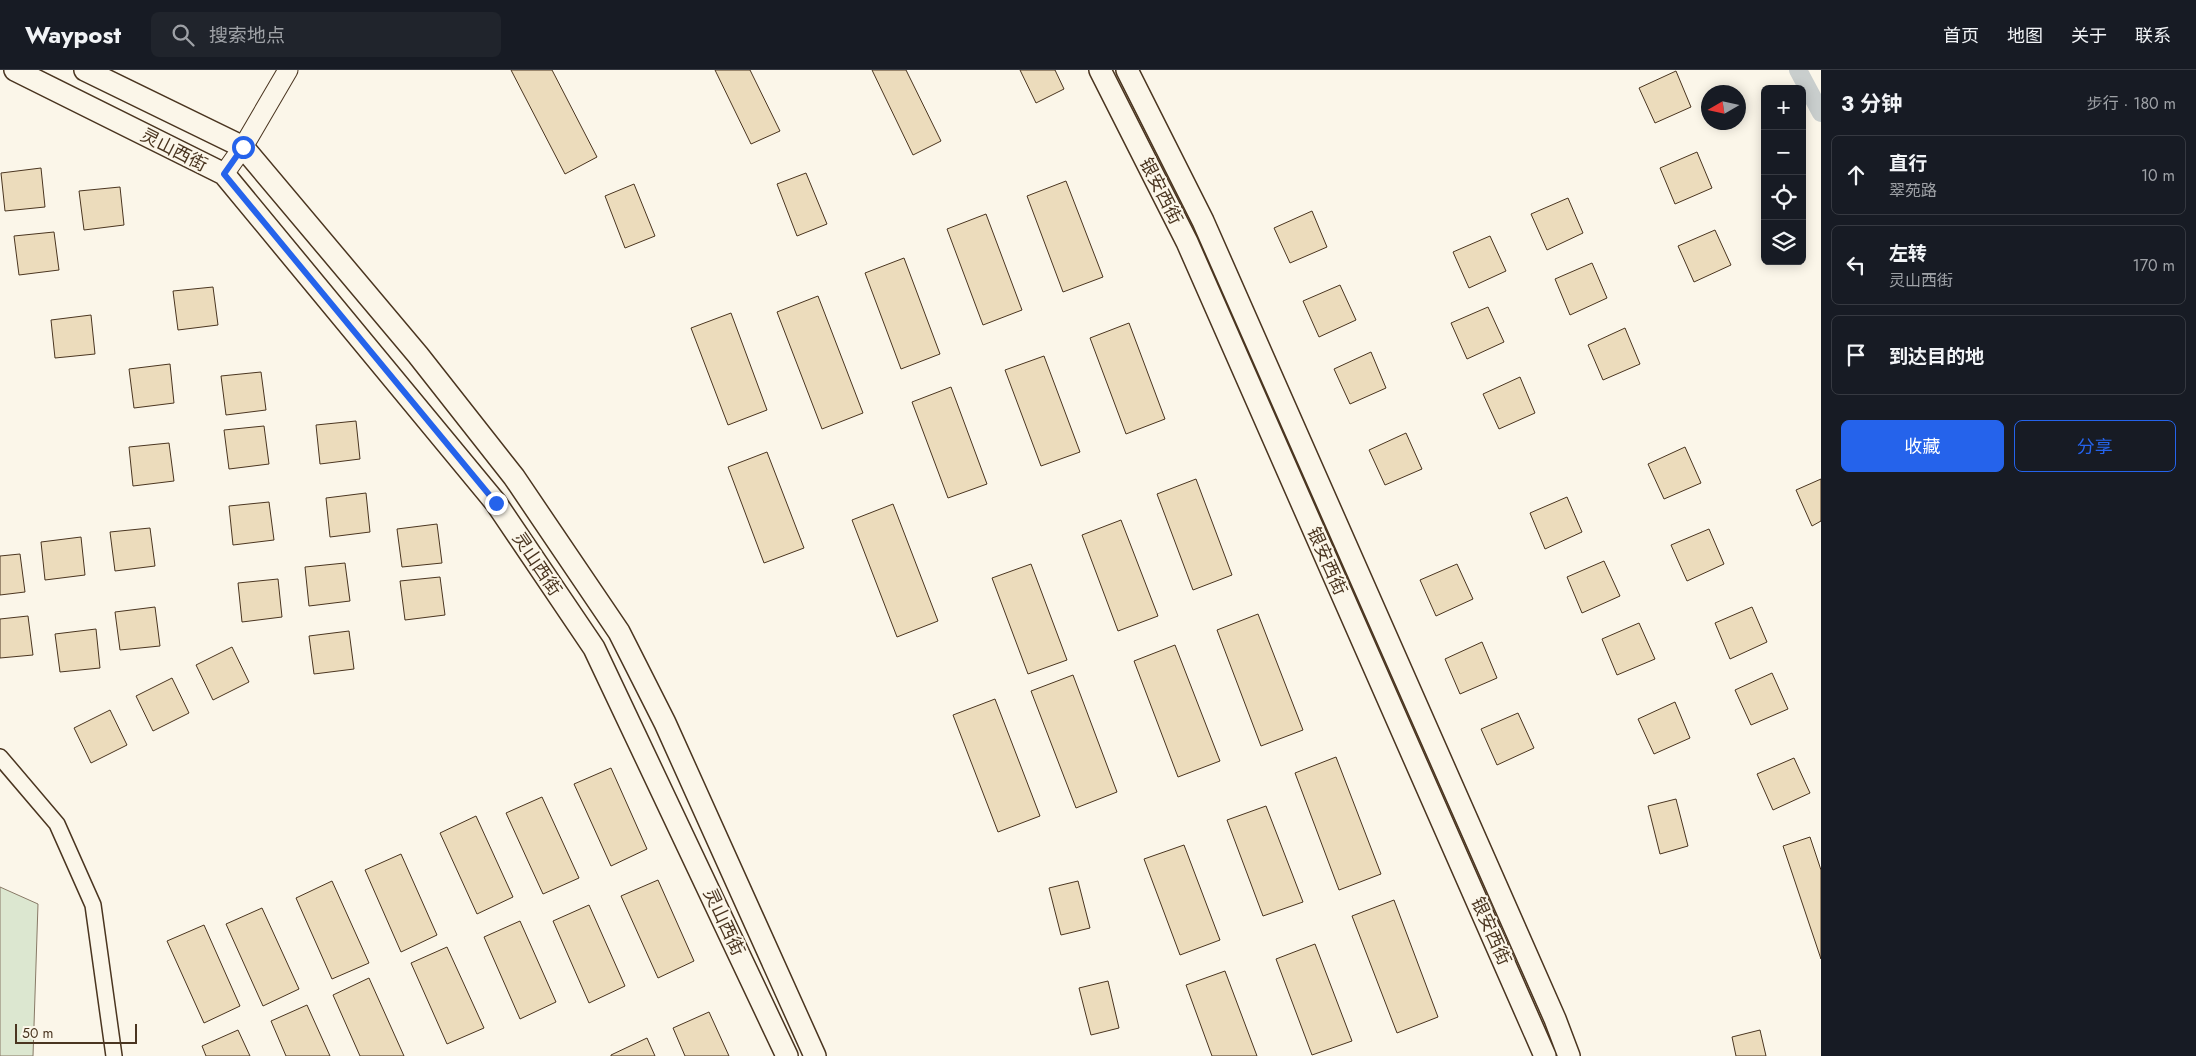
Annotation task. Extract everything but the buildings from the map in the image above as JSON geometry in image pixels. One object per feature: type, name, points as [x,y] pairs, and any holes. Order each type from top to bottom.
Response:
[{"type":"main road","name":"灵山西街","points":[[15,70],[224,174],[496,503],[594,648],[787,1056]]},
{"type":"main road","name":"灵山西街","points":[[85,70],[243,147],[418,355],[514,477],[619,632],[665,723],[815,1056]]},
{"type":"main road","name":"银安西街","points":[[1100,70],[1186,242],[1545,1056]]},
{"type":"main road","name":"银安西街","points":[[1127,70],[1203,221],[1555,1019],[1569,1056]]},
{"type":"street","points":[[224,174],[243,147],[288,70]]},
{"type":"street","points":[[0,757],[57,824],[93,905],[114,1056]]},
{"type":"green space","points":[[0,887],[38,904],[33,1056],[0,1056]]},
{"type":"waterway","points":[[1798,70],[1821,113]]},
{"type":"route","points":[[243,147],[224,174],[496,503]]}]
